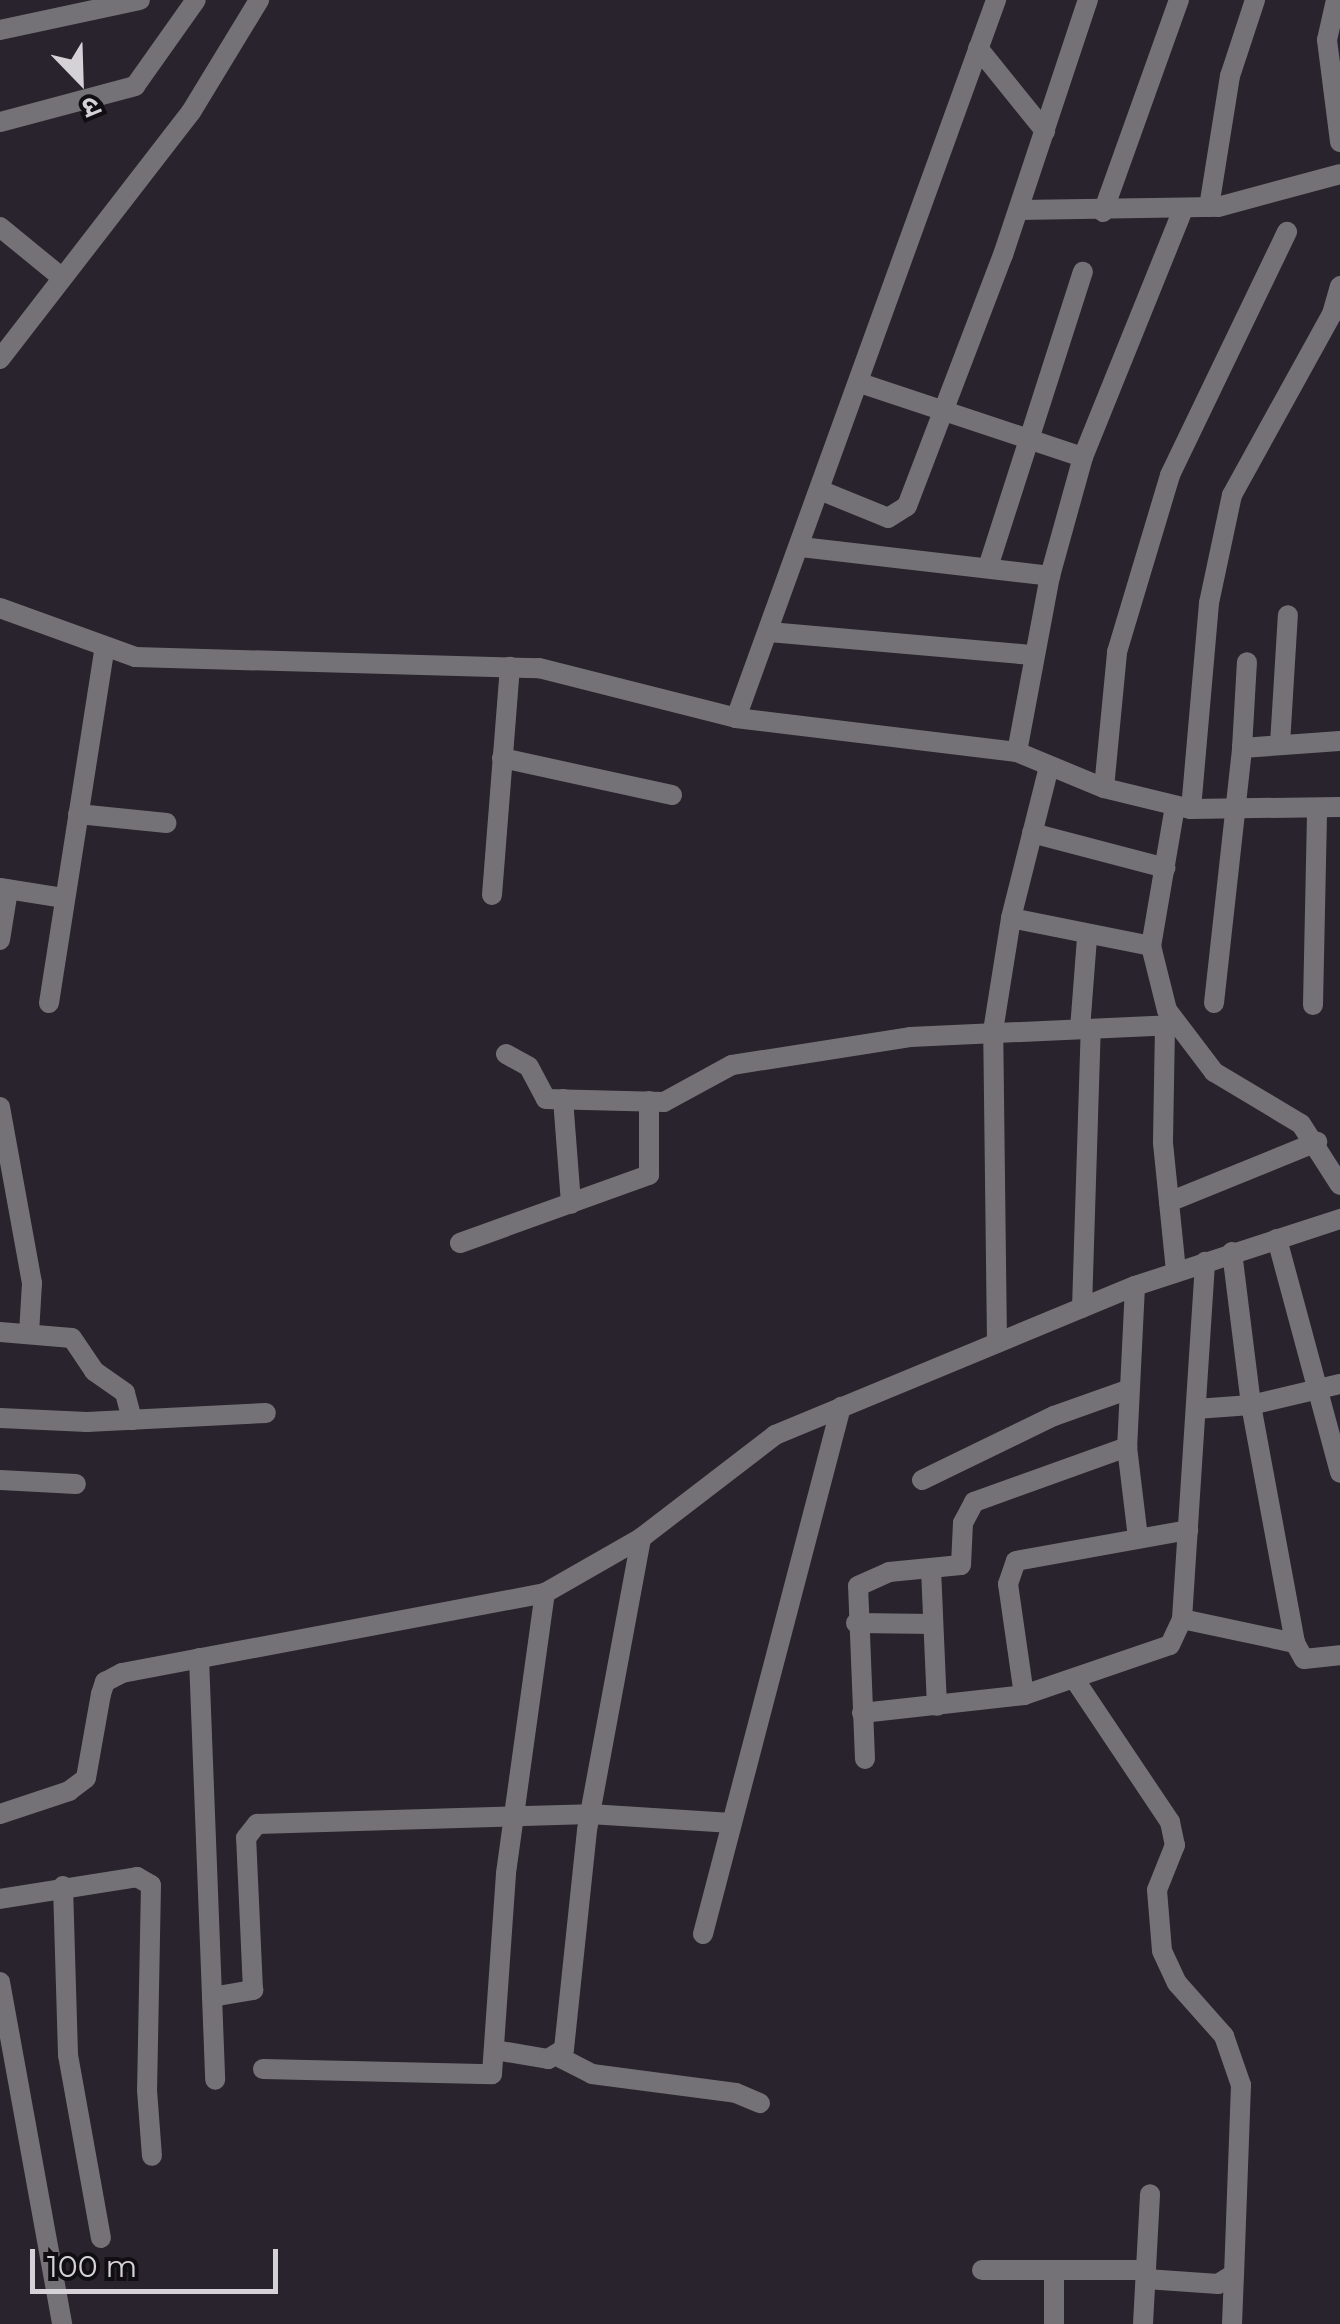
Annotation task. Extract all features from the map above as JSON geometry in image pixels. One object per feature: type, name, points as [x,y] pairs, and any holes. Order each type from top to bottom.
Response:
[{"type":"street","points":[[0,30],[140,0]]},
{"type":"street","points":[[0,122],[135,86],[196,0]]},
{"type":"street","points":[[0,359],[191,112],[259,0]]},
{"type":"street","points":[[736,718],[822,491],[996,0]]},
{"type":"street","points":[[822,491],[882,516],[900,514],[1019,210],[1088,0]]},
{"type":"street","points":[[1103,212],[1179,0]]},
{"type":"street","points":[[1209,207],[1230,76],[1254,0]]},
{"type":"street","points":[[1336,0],[1327,40],[1340,142]]},
{"type":"street","points":[[978,48],[1044,132]]},
{"type":"street","points":[[1019,210],[1103,212],[1209,207],[1340,174]]},
{"type":"street","points":[[1017,752],[1050,576],[1084,457],[1182,210]]},
{"type":"street","points":[[0,227],[61,277]]},
{"type":"street","points":[[1104,788],[1117,652],[1170,475],[1286,232]]},
{"type":"street","points":[[989,564],[1026,438],[1083,272]]},
{"type":"street","points":[[1176,1272],[1169,1202],[1170,1026],[1151,946],[1165,868],[1183,807],[1209,603],[1232,495],[1332,314],[1340,286]]},
{"type":"street","points":[[860,382],[1084,457]]},
{"type":"street","points":[[801,547],[989,564],[1050,576]]},
{"type":"street","points":[[0,608],[104,650],[134,657],[560,671],[736,718],[1017,752],[1104,788],[1183,807],[1230,812],[1340,807]]},
{"type":"street","points":[[1280,744],[1288,615]]},
{"type":"street","points":[[769,632],[1033,655]]},
{"type":"street","points":[[49,1004],[104,650]]},
{"type":"street","points":[[1214,1003],[1230,812],[1242,748],[1247,662]]},
{"type":"street","points":[[492,894],[510,667]]},
{"type":"street","points":[[1242,748],[1340,740]]},
{"type":"street","points":[[502,758],[672,795]]},
{"type":"street","points":[[997,1343],[993,1031],[1011,918],[1049,768]]},
{"type":"street","points":[[1312,1006],[1317,810]]},
{"type":"street","points":[[78,814],[167,823]]},
{"type":"street","points":[[1032,833],[1165,868]]},
{"type":"street","points":[[0,940],[4,889],[64,898]]},
{"type":"street","points":[[1011,918],[1151,946]]},
{"type":"street","points":[[1082,1308],[1087,936]]},
{"type":"street","points":[[506,1054],[529,1068],[544,1098],[649,1101],[675,1098],[732,1064],[993,1031],[1170,1026],[1214,1072],[1289,1114],[1318,1142],[1340,1185]]},
{"type":"street","points":[[563,1099],[572,1204]]},
{"type":"street","points":[[460,1243],[651,1173],[649,1101]]},
{"type":"street","points":[[0,1107],[32,1283],[29,1334]]},
{"type":"street","points":[[1169,1202],[1318,1142]]},
{"type":"street","points":[[0,1814],[69,1790],[86,1778],[105,1682],[199,1658],[545,1592],[642,1538],[748,1452],[841,1407],[1134,1286],[1340,1219]]},
{"type":"street","points":[[1277,1238],[1330,1386],[1340,1473]]},
{"type":"street","points":[[1232,1252],[1251,1405],[1295,1644],[1304,1659],[1340,1655]]},
{"type":"street","points":[[862,1713],[1024,1696],[1154,1656],[1170,1645],[1182,1618],[1205,1262]]},
{"type":"street","points":[[1134,1286],[1127,1447],[1138,1538]]},
{"type":"street","points":[[0,1332],[72,1338],[94,1371],[125,1392],[132,1420]]},
{"type":"street","points":[[1196,1409],[1251,1405],[1330,1386]]},
{"type":"street","points":[[922,1480],[1054,1416],[1127,1390]]},
{"type":"street","points":[[703,1934],[841,1407]]},
{"type":"street","points":[[0,1418],[132,1420],[266,1414]]},
{"type":"street","points":[[865,1759],[856,1623],[864,1580],[966,1559],[963,1523],[974,1502],[1127,1447]]},
{"type":"street","points":[[0,1480],[76,1484]]},
{"type":"street","points":[[1024,1696],[1008,1570],[1031,1556],[1188,1530]]},
{"type":"street","points":[[559,2057],[590,1814],[642,1538]]},
{"type":"street","points":[[930,1568],[937,1706]]},
{"type":"street","points":[[263,2070],[480,2078],[492,2074],[512,1814],[545,1592]]},
{"type":"street","points":[[1182,1618],[1295,1644]]},
{"type":"street","points":[[856,1623],[933,1624]]},
{"type":"street","points":[[199,1658],[215,2080]]},
{"type":"street","points":[[1075,1680],[1175,1836],[1157,1890],[1162,1950],[1176,1983],[1224,2036],[1241,2085],[1232,2324]]},
{"type":"street","points":[[212,1996],[253,1990],[246,1838],[257,1824],[590,1814],[732,1824]]},
{"type":"street","points":[[0,1899],[137,1877],[152,1885],[147,2090],[152,2156]]},
{"type":"street","points":[[63,1886],[68,2054],[101,2238]]},
{"type":"street","points":[[0,1982],[10,2076],[62,2324]]},
{"type":"street","points":[[495,2050],[559,2057],[592,2074],[736,2094],[760,2103]]},
{"type":"street","points":[[1143,2324],[1150,2194]]},
{"type":"street","points":[[982,2270],[1146,2274],[1218,2284],[1234,2274]]},
{"type":"street","points":[[1054,2270],[1054,2324]]}]
